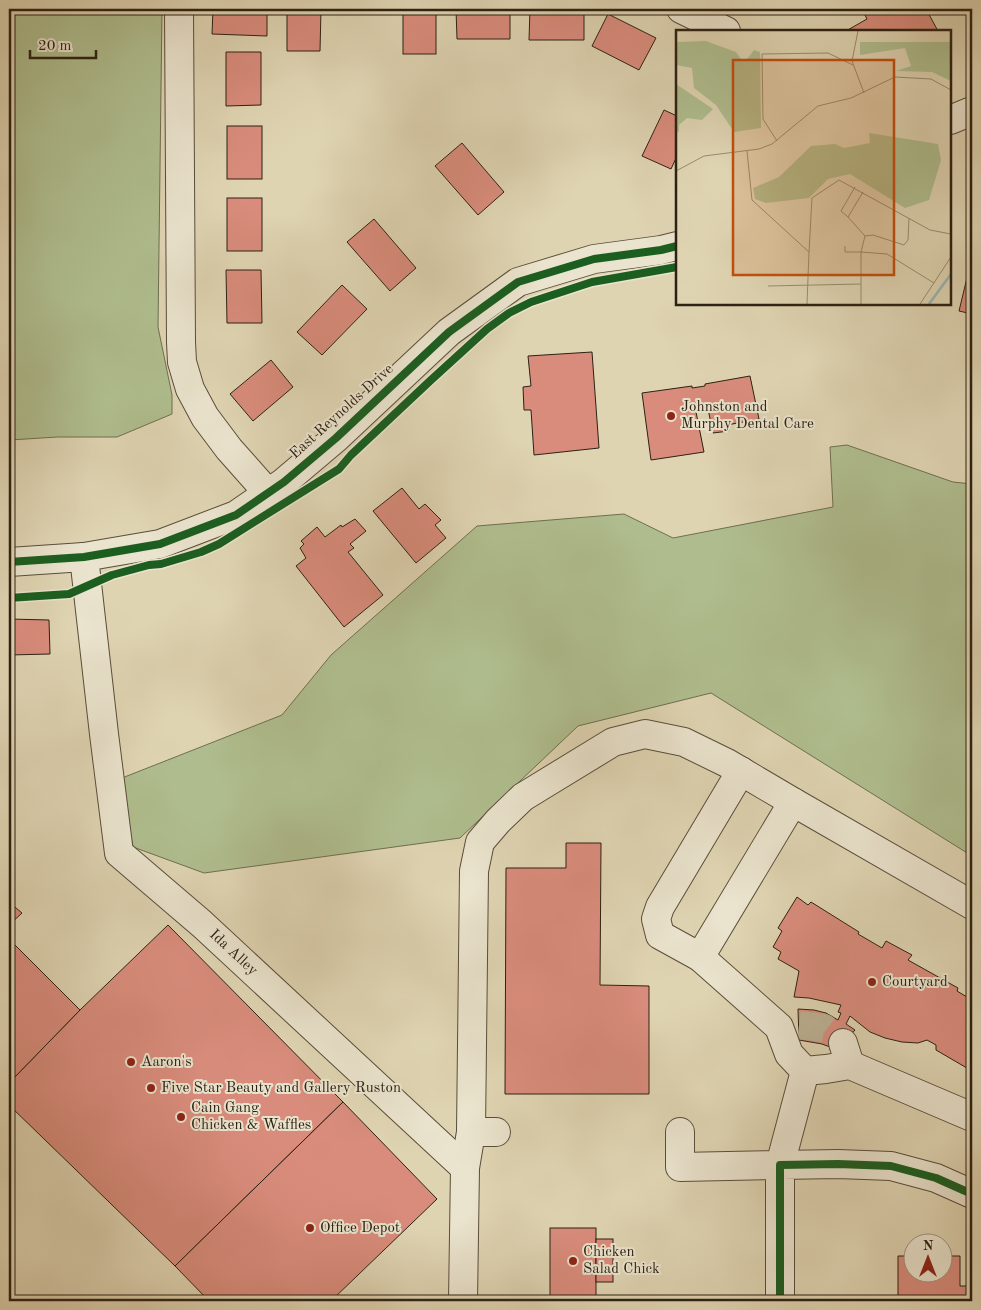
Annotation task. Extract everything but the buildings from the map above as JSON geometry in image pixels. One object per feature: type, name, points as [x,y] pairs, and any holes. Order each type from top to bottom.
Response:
[{"type":"street","points":[[179,9],[180,342],[182,362],[190,389],[205,417],[229,450],[268,493]]},
{"type":"street","points":[[681,9],[725,30]]},
{"type":"street","points":[[726,9],[727,30]]},
{"type":"street","points":[[951,120],[972,111]]},
{"type":"street","name":"East Reynolds Drive","points":[[9,562],[84,556],[160,544],[236,515],[284,482],[336,438],[449,332],[518,282],[594,260],[676,246]]},
{"type":"street","name":"Ida Alley","points":[[84,556],[119,853],[202,924],[465,1168]]},
{"type":"street","points":[[463,1301],[465,1168],[484,1132],[474,871],[480,842],[522,796],[613,742],[645,734],[684,742],[741,771],[972,905]]},
{"type":"street","points":[[741,771],[660,907],[656,919],[660,935],[700,957],[789,1026],[789,1054],[805,1071]]},
{"type":"street","points":[[700,957],[793,802]]},
{"type":"street","points":[[805,1071],[826,1069],[847,1054],[972,1117]]},
{"type":"street","points":[[780,1301],[780,1165],[805,1071]]},
{"type":"street","points":[[680,1132],[680,1166],[838,1164],[891,1166],[936,1178],[972,1194]]},
{"type":"green space","points":[[9,9],[162,9],[158,327],[172,395],[172,414],[117,437],[9,439]]},
{"type":"green space","points":[[847,445],[953,482],[972,484],[972,856],[711,693],[578,726],[460,838],[204,873],[133,847],[122,778],[282,715],[331,655],[477,526],[624,514],[673,538],[833,507],[830,447]]},
{"type":"tunnel","points":[[799,1025],[824,1028],[843,1043]]},
{"type":"cycle path","points":[[9,562],[84,557],[160,544],[236,515],[284,482],[336,438],[449,332],[518,282],[594,259],[676,246]]},
{"type":"cycle path","points":[[9,598],[69,594],[112,575],[149,565],[161,564],[201,552],[219,544],[339,469],[351,455],[431,380],[487,329],[509,313],[531,302],[592,282],[676,267]]},
{"type":"cycle path","points":[[780,1301],[780,1165],[838,1164],[891,1166],[936,1178],[972,1194]]},
{"type":"place","name":"Johnston and Murphy Dental Care","points":[[671,416]]},
{"type":"place","name":"Courtyard","points":[[872,982]]},
{"type":"place","name":"Aaron's","points":[[131,1062]]},
{"type":"place","name":"Five Star Beauty and Gallery Ruston","points":[[151,1088]]},
{"type":"place","name":"Cain Gang Chicken & Waffles","points":[[181,1117]]},
{"type":"place","name":"Office Depot","points":[[310,1228]]},
{"type":"place","name":"Chicken Salad Chick","points":[[573,1261]]}]
